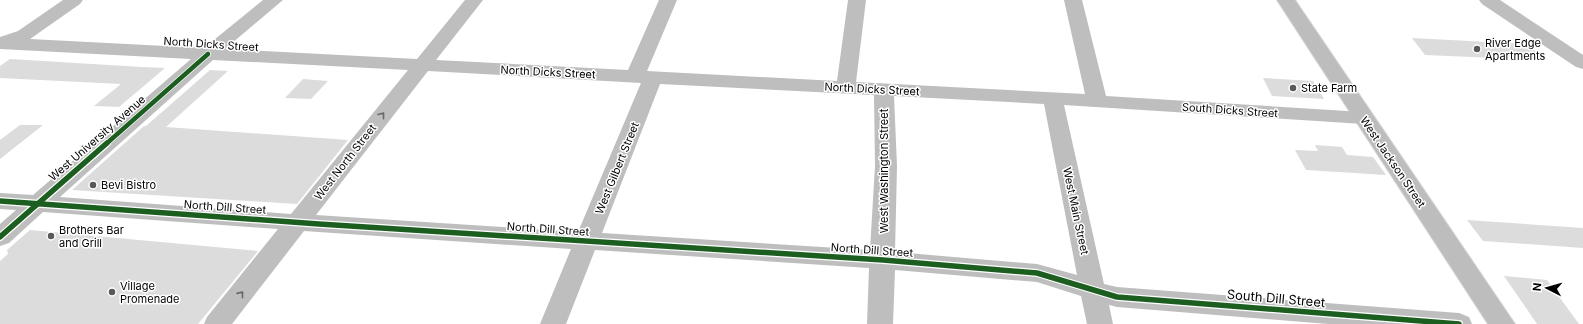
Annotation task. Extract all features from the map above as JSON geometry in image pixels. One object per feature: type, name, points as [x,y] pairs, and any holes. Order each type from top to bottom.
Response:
[{"type":"main road","name":"West Jackson Street","points":[[1286,0],[1363,118],[1502,324]]},
{"type":"street","points":[[1,43],[24,35],[74,0]]},
{"type":"street","name":"West University Avenue","points":[[0,237],[208,54],[274,0]]},
{"type":"street","name":"West North Street","points":[[217,324],[474,0]]},
{"type":"street","name":"West Gilbert Street","points":[[553,324],[587,242],[644,77],[668,0]]},
{"type":"street","points":[[846,87],[857,0]]},
{"type":"street","points":[[1073,0],[1096,101]]},
{"type":"street","points":[[1488,0],[1583,63]]},
{"type":"street","name":"North Dicks Street","points":[[1,43],[1096,101]]},
{"type":"street","name":"West Washington Street","points":[[880,324],[886,166],[884,90]]},
{"type":"street","name":"West Main Street","points":[[1053,99],[1100,324]]},
{"type":"street","name":"South Dicks Street","points":[[1096,101],[1363,118]]},
{"type":"street","name":"North Dill Street","points":[[0,201],[587,242],[883,260],[1037,273],[1058,278],[1093,290]]},
{"type":"street","name":"South Dill Street","points":[[1093,290],[1117,297],[1459,324]]},
{"type":"building","name":"River Edge Apartments","points":[[1412,38],[1528,44],[1545,60],[1425,55]]},
{"type":"building","points":[[10,59],[165,68],[119,107],[94,106],[121,84],[0,78],[0,66]]},
{"type":"building","points":[[210,70],[228,71],[166,127],[348,140],[297,204],[72,190],[144,126],[146,126]]},
{"type":"building","name":"State Farm","points":[[1263,78],[1313,81],[1324,99],[1272,96]]},
{"type":"building","points":[[303,79],[328,81],[311,99],[285,98]]},
{"type":"building","points":[[20,125],[43,125],[0,159],[0,140]]},
{"type":"building","points":[[1315,145],[1342,147],[1347,155],[1373,157],[1386,175],[1306,170],[1295,150],[1318,151]]},
{"type":"building","points":[[1467,220],[1583,228],[1583,248],[1483,241]]},
{"type":"building","name":"Village Promenade","points":[[30,230],[258,251],[198,324],[0,324],[0,261],[8,254],[7,250]]},
{"type":"building","points":[[1504,276],[1547,280],[1579,324],[1537,324]]},
{"type":"cycle path","points":[[0,237],[208,54]]},
{"type":"cycle path","points":[[0,201],[319,224],[883,260],[1037,273],[1117,297],[1459,324]]},
{"type":"place","name":"River Edge Apartments","points":[[1477,49]]},
{"type":"place","name":"State Farm","points":[[1293,88]]},
{"type":"place","name":"Bevi Bistro","points":[[93,185]]},
{"type":"place","name":"Brothers Bar and Grill","points":[[51,236]]},
{"type":"place","name":"Village Promenade","points":[[112,292]]}]
